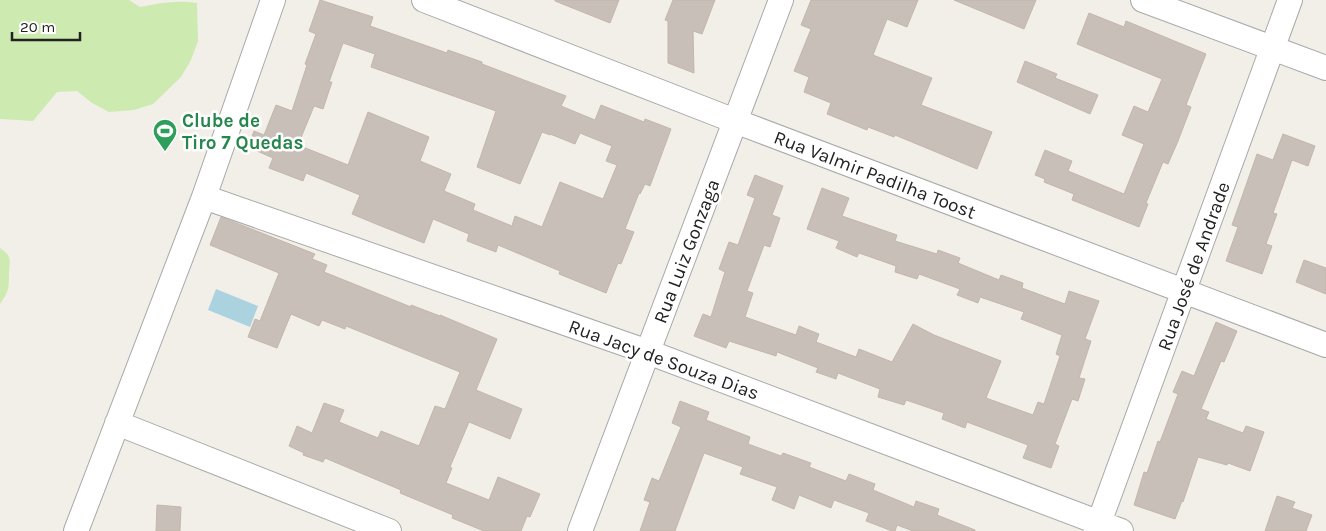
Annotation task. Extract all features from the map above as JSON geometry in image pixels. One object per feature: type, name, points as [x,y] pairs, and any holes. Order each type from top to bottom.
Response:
[{"type":"street","points":[[76,531],[204,197],[273,0]]},
{"type":"street","name":"Rua Valmir Padilha Toost","points":[[424,0],[735,121],[1326,345]]},
{"type":"street","name":"Rua Luiz Gonzaga","points":[[580,531],[781,0]]},
{"type":"street","points":[[1143,0],[1326,68]]},
{"type":"street","name":"Rua José de Andrade","points":[[1105,528],[1183,291],[1290,0]]},
{"type":"street","name":"Rua Jacy de Souza Dias","points":[[204,197],[648,352],[1105,528]]},
{"type":"street","points":[[117,423],[389,531]]},
{"type":"green space","points":[[0,0],[129,0],[140,7],[168,2],[197,3],[198,41],[191,60],[181,77],[153,104],[134,110],[109,112],[92,103],[77,91],[57,92],[33,121],[0,119]]},
{"type":"green space","points":[[0,248],[7,253],[10,261],[8,289],[0,304]]},
{"type":"water","points":[[216,289],[258,306],[250,327],[208,310]]},
{"type":"building","points":[[320,0],[373,17],[370,26],[447,53],[448,50],[482,62],[482,64],[566,96],[561,106],[595,120],[601,105],[644,122],[645,119],[671,129],[650,186],[645,184],[639,193],[625,229],[634,232],[621,264],[618,263],[606,293],[559,274],[560,271],[498,245],[496,252],[467,241],[469,234],[433,219],[424,243],[352,214],[360,195],[306,173],[303,181],[269,168],[273,158],[248,147],[254,131],[264,135],[276,105],[292,111],[307,65],[305,64],[316,34],[309,31]],"holes":[[[343,43],[375,54],[371,67],[496,111],[477,167],[520,184],[542,132],[575,144],[580,133],[612,146],[606,161],[617,165],[603,199],[560,182],[542,227],[515,216],[512,226],[473,210],[475,204],[444,191],[451,174],[420,161],[429,137],[368,112],[348,165],[298,145],[314,106],[323,109],[332,82],[329,82]]]},
{"type":"building","points":[[555,0],[619,0],[610,23]]},
{"type":"building","points":[[673,0],[715,0],[702,34],[693,31],[694,73],[668,63],[668,21],[665,20]]},
{"type":"building","points":[[811,0],[918,0],[907,27],[887,19],[873,55],[932,78],[921,105],[992,132],[977,169],[895,135],[894,137],[868,127],[867,130],[827,114],[831,103],[804,92],[809,77],[794,71],[811,29],[801,25]]},
{"type":"building","points":[[954,0],[1036,0],[1024,29]]},
{"type":"building","points":[[1089,13],[1124,27],[1126,21],[1206,54],[1186,105],[1191,107],[1178,141],[1168,164],[1163,162],[1146,203],[1148,204],[1139,227],[1072,200],[1074,194],[1044,182],[1045,179],[1035,175],[1045,150],[1072,161],[1068,171],[1124,194],[1144,144],[1122,135],[1134,106],[1148,112],[1162,79],[1077,44]]},
{"type":"building","points":[[1025,61],[1057,74],[1055,78],[1098,95],[1090,114],[1017,82]]},
{"type":"building","points":[[1283,134],[1315,146],[1308,166],[1292,160],[1273,213],[1277,214],[1266,244],[1272,246],[1262,274],[1226,261],[1238,227],[1232,225],[1257,154],[1273,160]]},
{"type":"building","points":[[755,175],[783,186],[772,215],[780,218],[770,247],[764,245],[747,291],[753,293],[745,317],[796,335],[799,326],[819,334],[816,342],[856,357],[859,349],[892,362],[913,324],[934,335],[1001,361],[986,398],[1033,415],[1038,402],[1044,404],[1060,356],[1056,354],[1062,335],[1021,319],[1024,312],[980,297],[978,303],[957,295],[960,289],[919,274],[917,279],[895,272],[896,266],[859,253],[857,257],[836,248],[839,241],[807,229],[822,188],[849,198],[842,216],[897,235],[895,241],[937,254],[938,250],[960,258],[958,263],[999,280],[1001,275],[1023,283],[1022,288],[1065,304],[1069,291],[1099,301],[1085,339],[1091,341],[1079,378],[1085,379],[1078,401],[1072,399],[1055,444],[1059,446],[1051,468],[1023,458],[1028,445],[967,422],[965,428],[942,419],[944,413],[906,400],[904,405],[878,397],[880,389],[838,373],[836,379],[816,372],[818,368],[777,352],[776,356],[729,341],[726,348],[694,336],[703,314],[711,317],[725,272],[719,269],[729,242],[738,245],[755,198],[747,195]]},
{"type":"building","points":[[221,217],[315,254],[312,259],[327,265],[324,272],[411,307],[411,305],[440,315],[497,339],[476,390],[522,409],[510,439],[469,422],[450,467],[452,468],[446,483],[489,500],[498,477],[540,494],[530,517],[527,516],[521,531],[484,531],[452,518],[453,515],[400,493],[401,490],[325,458],[323,462],[303,455],[304,453],[289,446],[297,426],[312,433],[324,403],[344,410],[339,422],[378,438],[381,431],[419,446],[435,406],[445,409],[460,372],[346,326],[345,329],[322,320],[319,326],[291,314],[277,348],[248,337],[255,319],[260,321],[279,273],[210,245]]},
{"type":"building","points":[[1304,260],[1326,268],[1326,294],[1296,282]]},
{"type":"building","points":[[1216,322],[1237,331],[1224,362],[1221,361],[1201,409],[1209,412],[1206,419],[1243,433],[1246,426],[1264,432],[1250,471],[1228,463],[1227,465],[1198,457],[1183,502],[1175,519],[1134,505],[1144,472],[1147,473],[1178,394],[1173,392],[1182,371],[1194,376]]},
{"type":"building","points":[[680,401],[709,412],[706,420],[750,437],[748,444],[781,456],[783,453],[811,463],[809,467],[846,481],[849,474],[875,484],[873,490],[914,507],[916,501],[939,509],[937,515],[975,531],[913,531],[897,525],[895,531],[892,531],[866,521],[869,513],[834,500],[831,508],[799,495],[794,509],[772,500],[777,487],[740,474],[743,467],[704,453],[675,531],[640,531],[650,502],[644,500],[652,478],[659,481],[681,427],[672,423]]},
{"type":"building","points":[[1277,496],[1295,502],[1292,508],[1312,515],[1306,531],[1265,531]]},
{"type":"building","points":[[157,505],[181,507],[180,531],[156,531]]},
{"type":"place","name":"Clube de Tiro 7 Quedas","points":[[165,152]]}]
